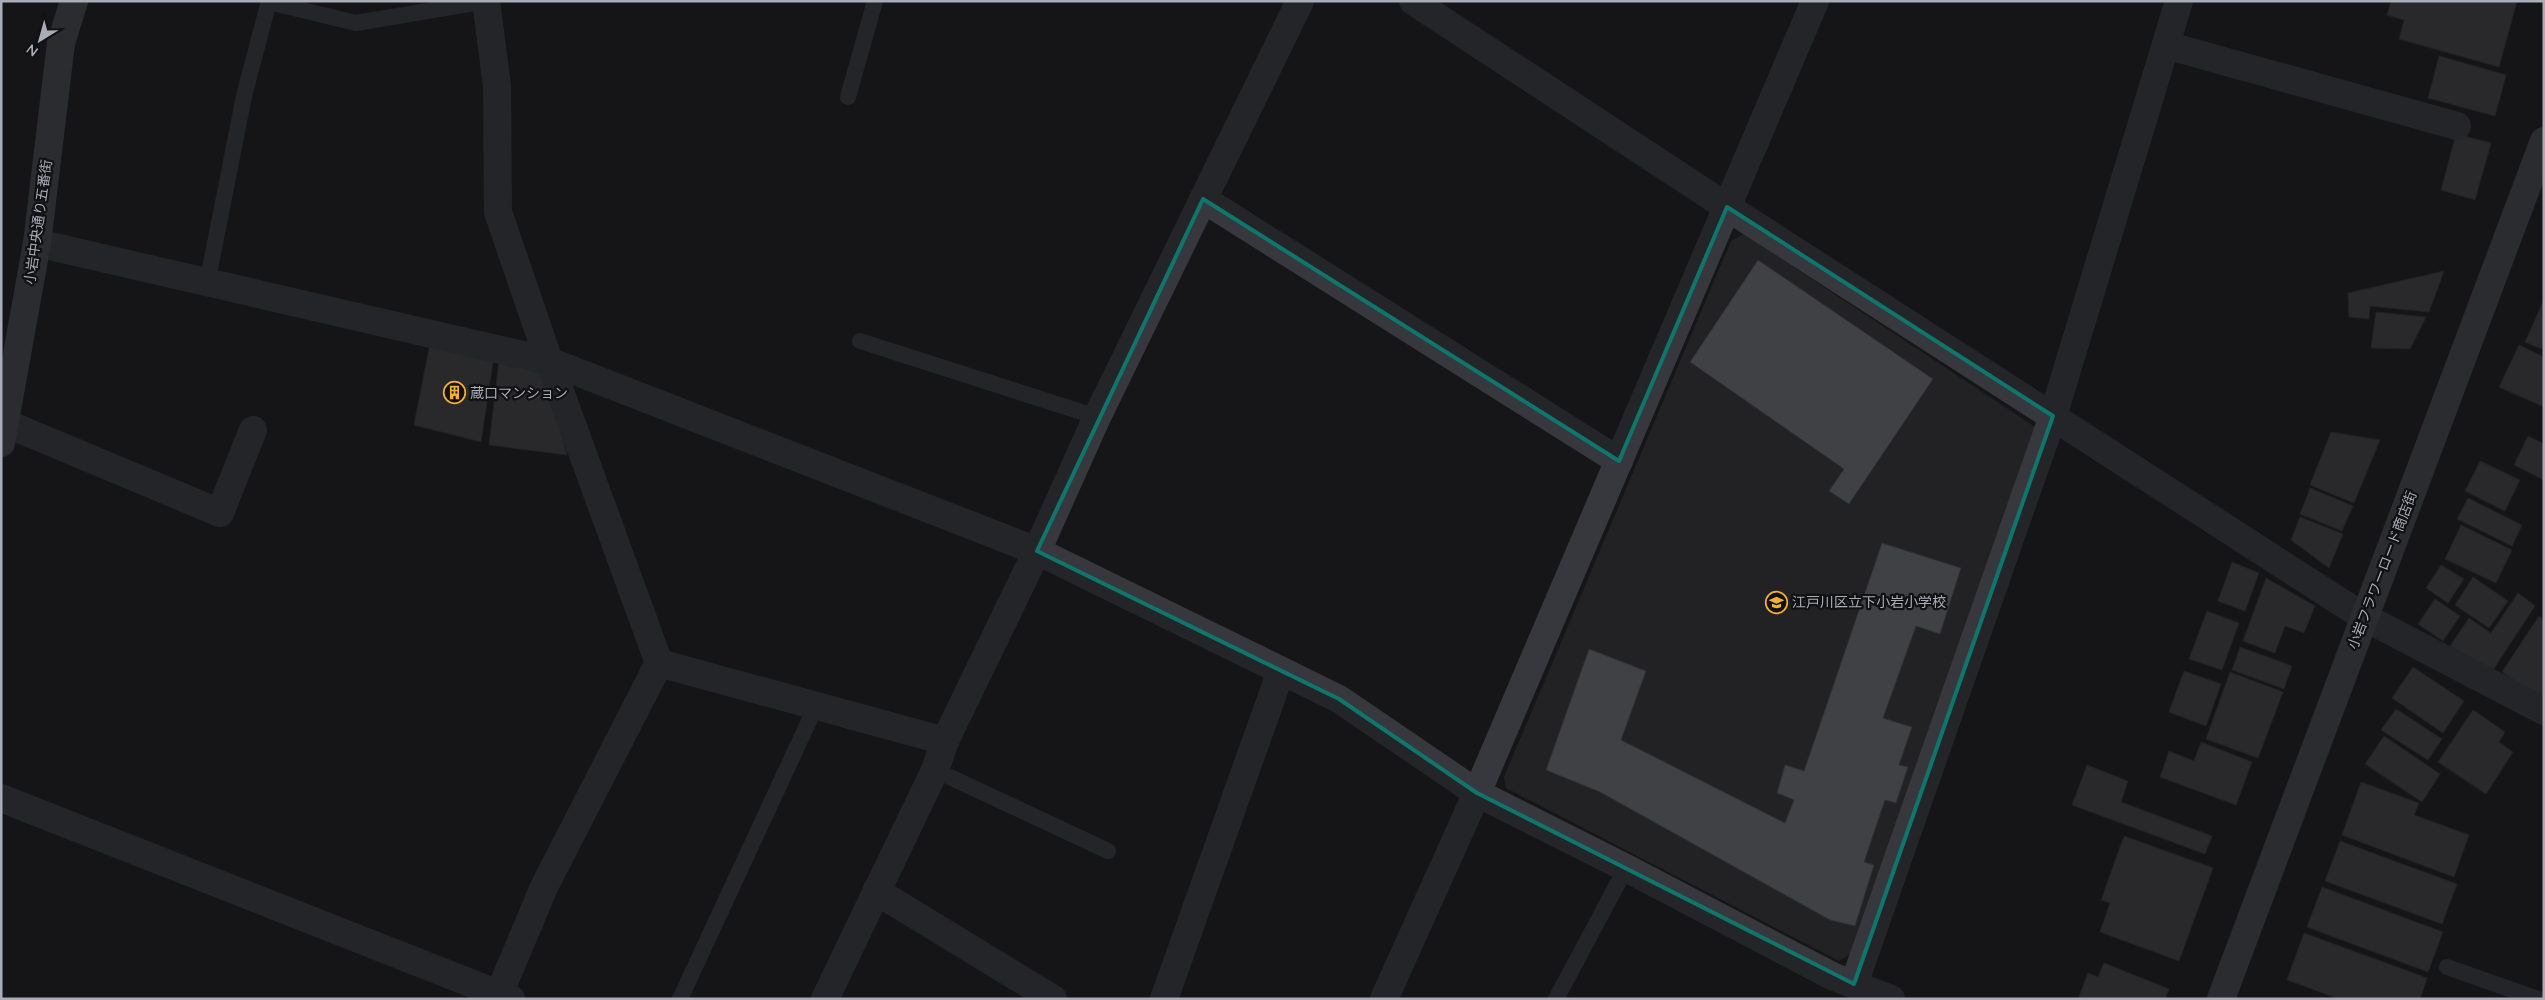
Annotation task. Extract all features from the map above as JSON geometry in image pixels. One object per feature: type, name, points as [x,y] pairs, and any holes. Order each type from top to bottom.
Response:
[{"type":"street","name":"小岩中央通り五番街","points":[[3,433],[37,243],[61,43],[74,1]]},
{"type":"street","points":[[1,798],[502,997],[544,887],[659,663],[549,361],[498,212],[497,86],[486,1]]},
{"type":"street","points":[[825,999],[935,770],[945,741],[1037,551],[1097,417],[1300,1]]},
{"type":"street","points":[[1414,1],[1727,207],[2364,617],[2544,711]]},
{"type":"street","points":[[1390,996],[1815,1]]},
{"type":"street","points":[[1854,984],[2053,416],[2166,45],[2175,2]]},
{"type":"street","points":[[2166,45],[2457,126]]},
{"type":"street","name":"小岩フラワーロード商店街","points":[[2221,999],[2544,141]]},
{"type":"street","points":[[1203,199],[1619,461]]},
{"type":"street","points":[[37,243],[207,284],[549,361],[1037,551],[1339,699],[1477,794],[1626,868],[1832,976],[1891,999]]},
{"type":"street","points":[[3,433],[220,513],[253,430]]},
{"type":"street","points":[[659,663],[945,741]]},
{"type":"street","points":[[1164,999],[1281,671]]},
{"type":"street","points":[[876,890],[1053,999]]},
{"type":"lane","points":[[207,284],[244,96],[269,1],[356,23],[486,1]]},
{"type":"lane","points":[[848,97],[875,1]]},
{"type":"lane","points":[[860,341],[1097,417]]},
{"type":"lane","points":[[680,999],[816,706]]},
{"type":"lane","points":[[935,770],[1108,851]]},
{"type":"lane","points":[[1556,999],[1626,868]]},
{"type":"lane","points":[[2447,967],[2538,999]]},
{"type":"highlighted area","points":[[1203,199],[1619,461],[1727,207],[2053,416],[1854,984],[1477,793],[1339,699],[1037,551]]},
{"type":"shaded area","name":"江戸川区立下小岩小学校","points":[[1744,234],[2035,427],[1851,954],[1839,961],[1506,788],[1504,777],[1731,241]]},
{"type":"building","points":[[2391,1],[2517,1],[2499,67],[2399,39],[2404,20],[2387,15]]},
{"type":"building","points":[[2439,56],[2506,75],[2495,116],[2428,98]]},
{"type":"building","points":[[2456,134],[2491,143],[2475,200],[2441,190]]},
{"type":"building","points":[[1758,260],[1933,379],[1849,504],[1829,491],[1844,469],[1690,362]]},
{"type":"building","points":[[2444,271],[2429,312],[2370,306],[2369,319],[2349,317],[2348,293]]},
{"type":"building","points":[[2544,302],[2544,350],[2525,342]]},
{"type":"building","points":[[2376,312],[2426,317],[2410,349],[2371,348]]},
{"type":"building","name":"蔵口マンション","points":[[430,344],[493,362],[481,442],[414,425]]},
{"type":"building","points":[[2519,345],[2544,357],[2544,407],[2499,387]]},
{"type":"building","points":[[499,361],[544,368],[567,455],[489,445]]},
{"type":"building","points":[[2331,432],[2380,440],[2354,503],[2310,485]]},
{"type":"building","points":[[2528,436],[2544,444],[2544,480],[2514,465]]},
{"type":"building","points":[[2480,461],[2520,480],[2505,511],[2465,491]]},
{"type":"building","points":[[2310,488],[2353,506],[2342,531],[2300,514]]},
{"type":"building","points":[[2468,498],[2522,525],[2512,546],[2457,519]]},
{"type":"building","points":[[2300,517],[2343,534],[2329,568],[2291,540]]},
{"type":"building","points":[[2461,525],[2512,550],[2496,583],[2445,559]]},
{"type":"building","points":[[1882,543],[1961,568],[1940,634],[1916,626],[1883,718],[1912,727],[1899,765],[1908,767],[1896,803],[1885,800],[1864,862],[1874,865],[1855,926],[1830,920],[1600,792],[1546,770],[1589,649],[1646,671],[1621,740],[1785,823],[1794,800],[1777,793],[1785,765],[1804,771]]},
{"type":"building","points":[[2232,562],[2259,573],[2245,611],[2218,601]]},
{"type":"building","points":[[2441,565],[2464,579],[2448,603],[2426,588]]},
{"type":"building","points":[[2473,577],[2508,601],[2489,628],[2455,605]]},
{"type":"building","points":[[2266,578],[2315,606],[2304,633],[2285,626],[2275,653],[2243,641]]},
{"type":"building","points":[[2518,593],[2535,606],[2491,673],[2450,646],[2469,618],[2491,633]]},
{"type":"building","points":[[2435,599],[2460,616],[2443,641],[2418,624]]},
{"type":"building","points":[[2207,611],[2239,623],[2222,670],[2189,659]]},
{"type":"building","points":[[2539,616],[2544,619],[2544,701],[2502,672]]},
{"type":"building","points":[[2240,647],[2292,666],[2284,689],[2232,670]]},
{"type":"building","points":[[2413,667],[2464,701],[2443,733],[2392,698]]},
{"type":"building","points":[[2184,671],[2221,684],[2206,726],[2169,712]]},
{"type":"building","points":[[2230,672],[2283,692],[2258,758],[2206,739]]},
{"type":"building","points":[[2396,709],[2442,739],[2428,760],[2381,730]]},
{"type":"building","points":[[2473,710],[2505,732],[2499,742],[2513,752],[2486,794],[2438,762]]},
{"type":"building","points":[[2384,736],[2440,774],[2422,802],[2365,764]]},
{"type":"building","points":[[2201,742],[2252,762],[2236,805],[2160,777],[2169,751],[2194,761]]},
{"type":"building","points":[[2087,765],[2128,781],[2121,802],[2212,836],[2205,854],[2072,805]]},
{"type":"building","points":[[2361,782],[2419,803],[2414,815],[2469,835],[2454,877],[2342,835]]},
{"type":"building","points":[[2124,836],[2213,868],[2179,961],[2100,932],[2110,903],[2101,900]]},
{"type":"building","points":[[2340,841],[2457,884],[2442,924],[2325,881]]},
{"type":"building","points":[[2322,887],[2443,932],[2428,972],[2307,927]]},
{"type":"building","points":[[2304,933],[2427,978],[2420,999],[2339,999],[2287,980]]},
{"type":"building","points":[[2104,963],[2169,989],[2165,999],[2078,999],[2088,973],[2098,977]]},
{"type":"place","name":"蔵口マンション","points":[[454,393]]},
{"type":"place","name":"江戸川区立下小岩小学校","points":[[1776,602]]}]
